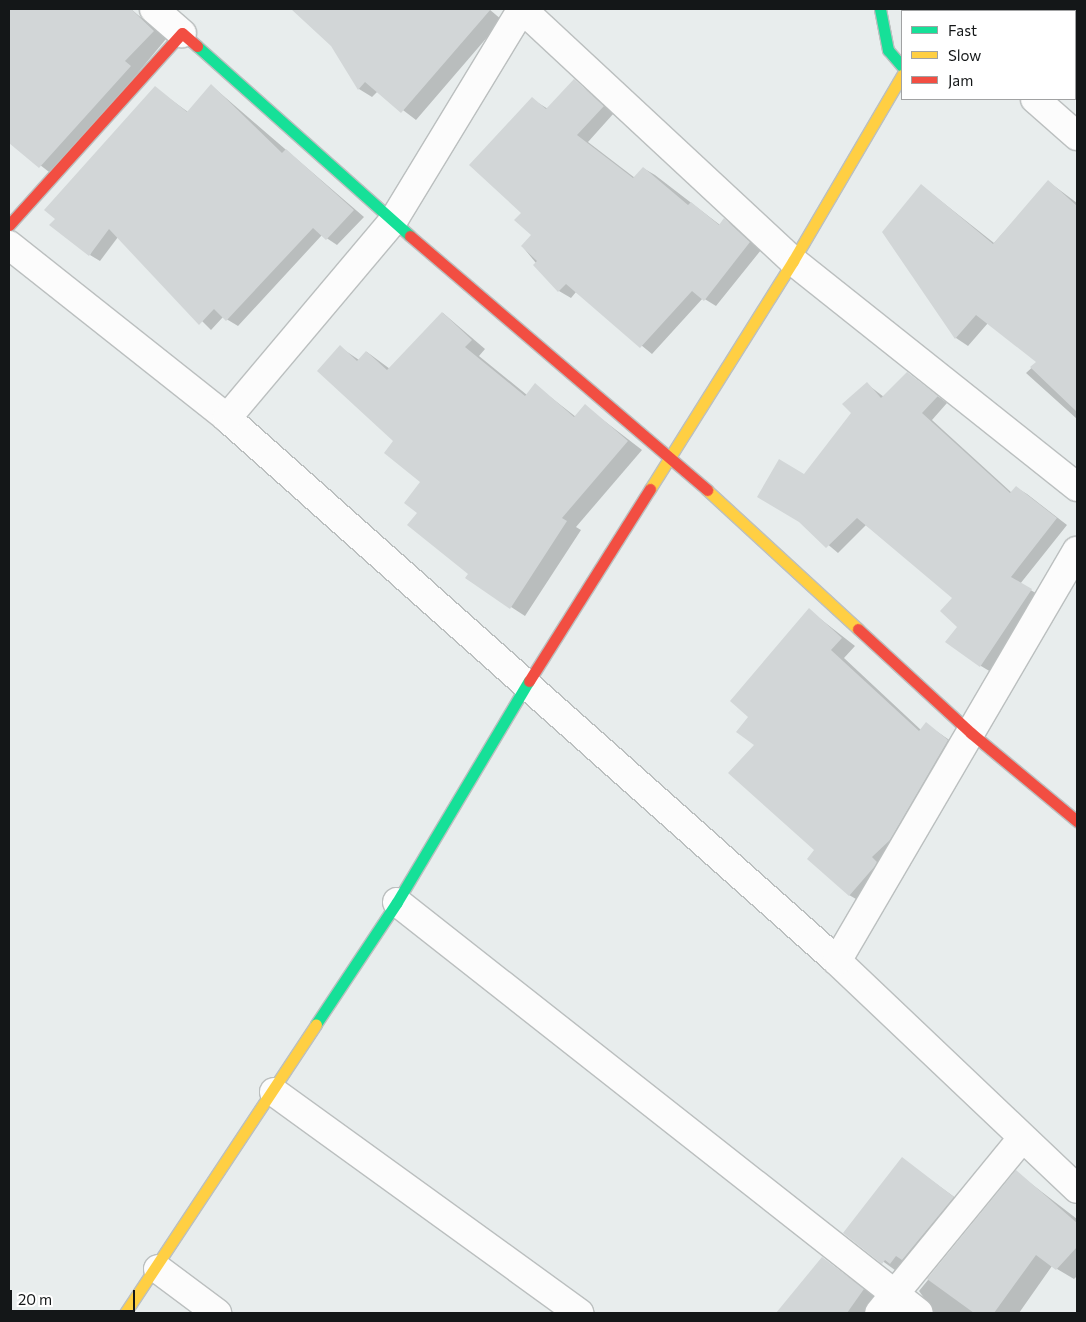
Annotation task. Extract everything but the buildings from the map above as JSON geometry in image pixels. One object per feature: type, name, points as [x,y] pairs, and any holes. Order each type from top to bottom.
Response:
[{"type":"street","points":[[154,9],[393,221],[670,456],[971,734],[1077,820]]},
{"type":"street","points":[[227,418],[393,221],[522,9],[793,261],[1077,487]]},
{"type":"street","points":[[880,9],[881,31],[888,50],[901,65]]},
{"type":"street","points":[[9,225],[182,33]]},
{"type":"street","points":[[126,1313],[158,1269],[397,902],[527,684],[793,261],[901,77]]},
{"type":"street","points":[[1037,100],[1077,136]]},
{"type":"street","points":[[9,246],[227,418],[837,961],[1077,1189]]},
{"type":"street","points":[[837,961],[1077,552]]},
{"type":"street","points":[[397,902],[887,1303],[919,1313]]},
{"type":"street","points":[[274,1092],[579,1313]]},
{"type":"street","points":[[887,1303],[1022,1138]]},
{"type":"street","points":[[158,1269],[217,1313]]},
{"type":"traffic: fast","points":[[880,9],[888,50],[901,65]]},
{"type":"traffic: fast","points":[[197,46],[410,236]]},
{"type":"traffic: fast","points":[[316,1024],[397,902],[529,681]]},
{"type":"traffic: slow","points":[[650,489],[793,261],[901,77]]},
{"type":"traffic: slow","points":[[707,490],[858,629]]},
{"type":"traffic: slow","points":[[125,1313],[316,1024]]},
{"type":"traffic: jam","points":[[9,225],[182,33],[197,46]]},
{"type":"traffic: jam","points":[[410,236],[707,490]]},
{"type":"traffic: jam","points":[[529,681],[650,489]]},
{"type":"traffic: jam","points":[[858,629],[971,733],[1077,821]]}]
